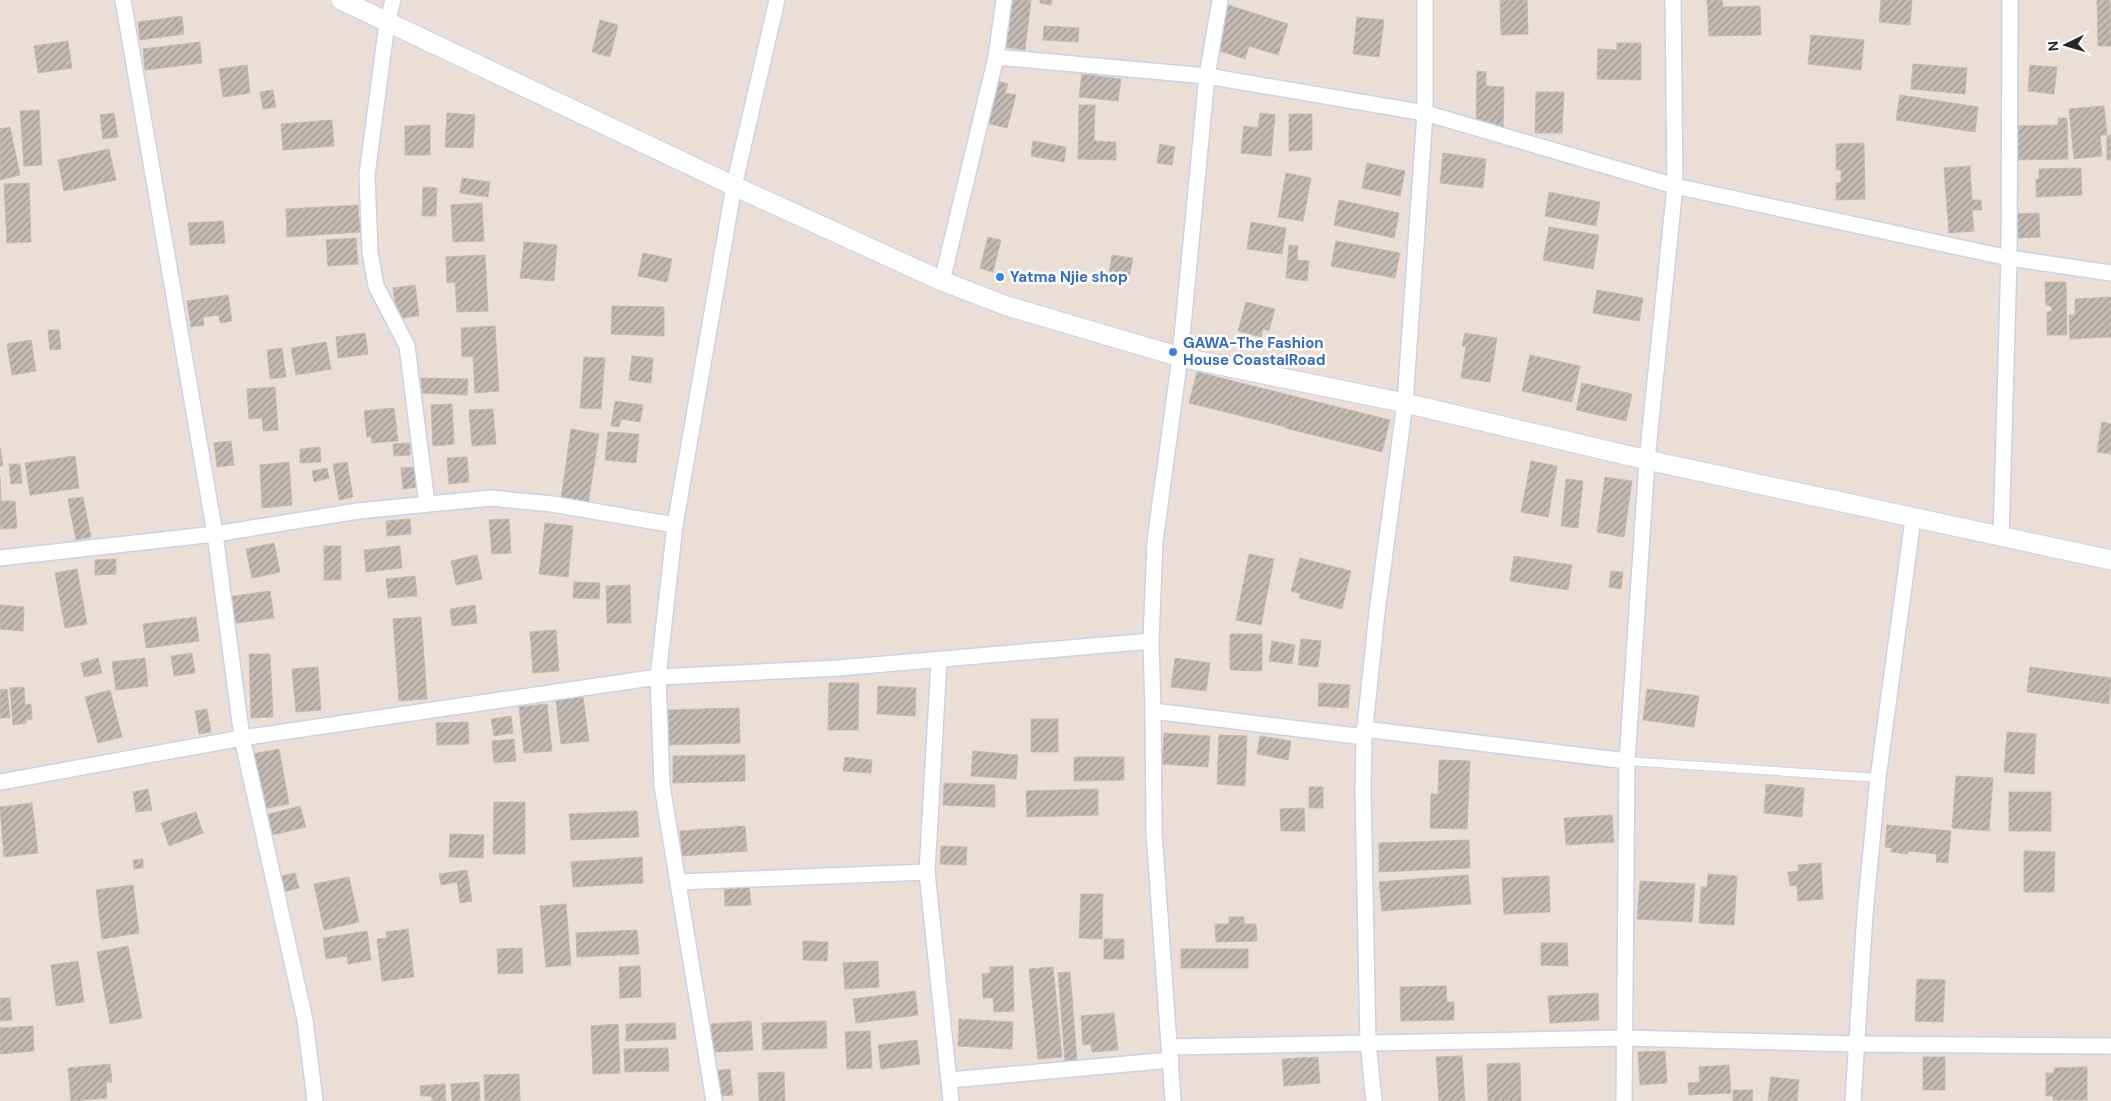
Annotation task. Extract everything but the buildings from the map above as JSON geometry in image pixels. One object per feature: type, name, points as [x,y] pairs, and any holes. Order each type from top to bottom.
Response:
[{"type":"street","points":[[123,0],[214,534],[242,738],[305,1020],[314,1101]]},
{"type":"street","points":[[341,0],[734,186],[942,281],[1007,306],[1180,357],[1405,403],[1647,460],[2001,538],[2111,560]]},
{"type":"street","points":[[393,0],[387,22],[367,175],[370,252],[376,286],[407,346],[428,504]]},
{"type":"street","points":[[714,1101],[662,786],[658,677],[675,525],[734,186],[777,0]]},
{"type":"street","points":[[942,281],[996,57],[1004,0]]},
{"type":"street","points":[[1173,1101],[1154,832],[1154,711],[1151,640],[1155,541],[1180,357],[1208,76],[1220,0]]},
{"type":"street","points":[[1374,1101],[1368,1044],[1363,791],[1364,733],[1377,612],[1405,403],[1425,113],[1425,0]]},
{"type":"street","points":[[1624,1101],[1623,1038],[1627,760],[1647,460],[1675,186],[1673,0]]},
{"type":"street","points":[[2001,538],[2009,258],[2010,0]]},
{"type":"street","points":[[996,57],[1208,76],[1425,113],[1675,186],[2009,258],[2111,273]]},
{"type":"street","points":[[0,558],[214,534],[358,511],[491,498],[552,504],[675,525]]},
{"type":"street","points":[[1853,1101],[1865,914],[1878,778],[1913,519]]},
{"type":"street","points":[[0,782],[242,738],[658,677],[939,661],[1151,640]]},
{"type":"street","points":[[939,661],[927,872],[951,1101]]},
{"type":"street","points":[[1154,711],[1627,760]]},
{"type":"street","points":[[678,882],[927,872]]},
{"type":"street","points":[[950,1080],[1171,1053],[1368,1044],[1623,1038],[1856,1044],[2111,1046]]},
{"type":"lane","points":[[1627,760],[1878,778]]},
{"type":"place","name":"Yatma Njie shop","points":[[1000,277]]},
{"type":"place","name":"GAWA-The Fashion House CoastalRoad","points":[[1173,352]]}]
